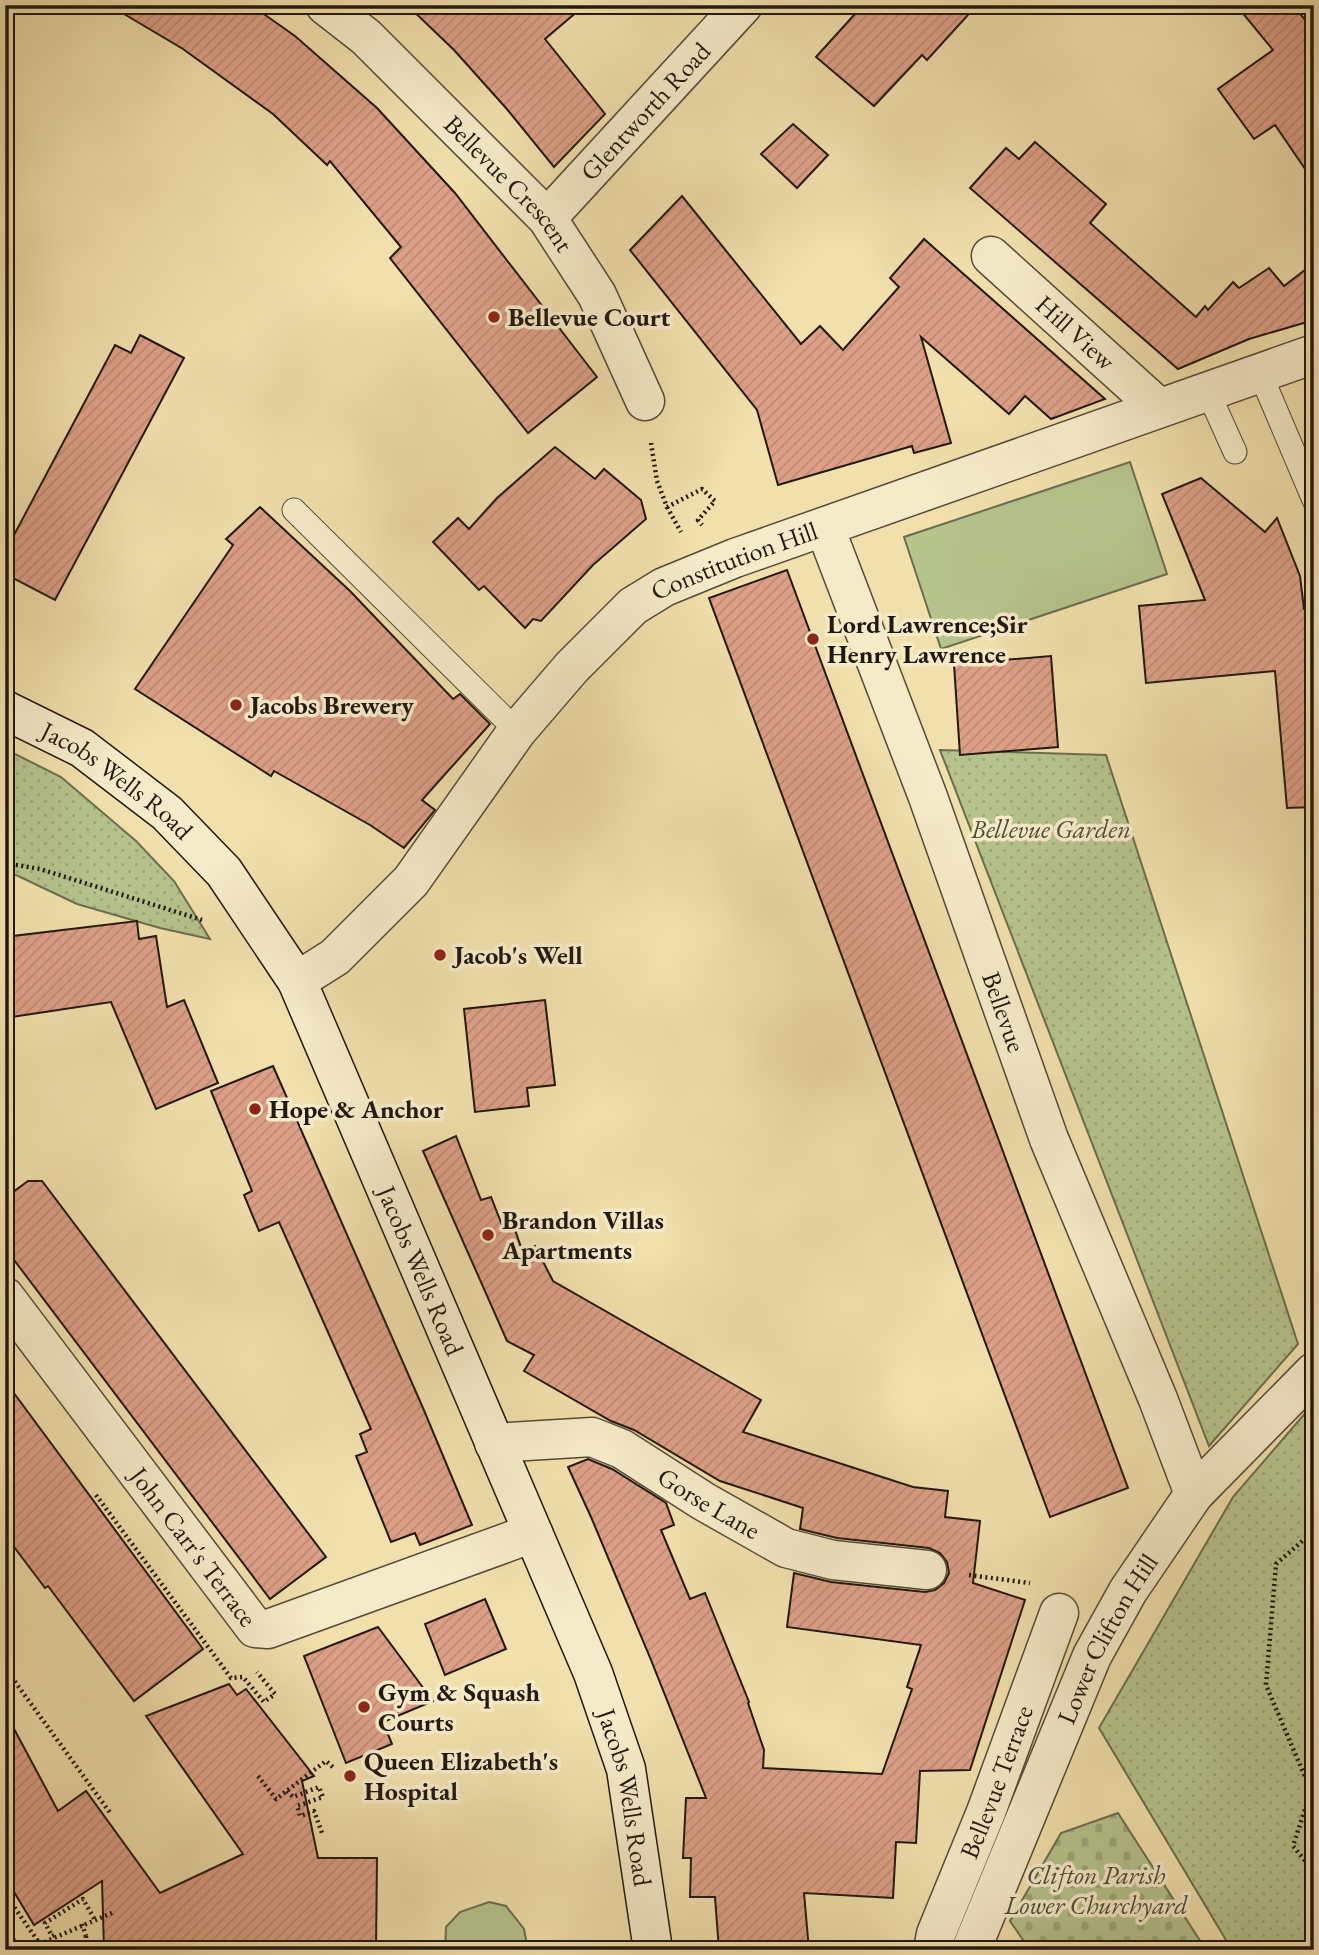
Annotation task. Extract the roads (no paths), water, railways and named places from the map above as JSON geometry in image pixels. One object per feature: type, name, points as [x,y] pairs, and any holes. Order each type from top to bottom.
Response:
[{"type":"street","name":"Bellevue Crescent","points":[[325,5],[366,37],[547,218],[597,295],[645,401]]},
{"type":"street","name":"Glentworth Road","points":[[547,218],[743,5]]},
{"type":"street","name":"Hill View","points":[[991,256],[1160,408]]},
{"type":"street","name":"Constitution Hill","points":[[298,981],[335,957],[411,881],[517,731],[572,667],[633,606],[664,587],[735,558],[1314,354]]},
{"type":"street","name":"Bellevue","points":[[825,528],[928,797],[1049,1139],[1158,1399],[1194,1494]]},
{"type":"street","name":"Jacobs Wells Road","points":[[5,710],[82,748],[167,813],[223,872],[298,981],[593,1673],[626,1769],[653,1950]]},
{"type":"street","name":"John Carr's Terrace","points":[[5,1297],[255,1628],[268,1629],[533,1533]]},
{"type":"street","name":"Lower Clifton Hill","points":[[979,1948],[1092,1656],[1128,1591],[1194,1494],[1314,1372]]},
{"type":"street","name":"Gorse Lane","points":[[494,1443],[592,1437],[622,1449],[786,1548],[833,1560],[927,1570]]},
{"type":"street","name":"Bellevue Terrace","points":[[933,1950],[936,1934],[986,1812],[1059,1613]]},
{"type":"lane","points":[[1260,373],[1314,500]]},
{"type":"lane","points":[[1208,392],[1235,452]]},
{"type":"lane","points":[[294,510],[517,731]]},
{"type":"place","name":"Bellevue Court","points":[[494,317]]},
{"type":"place","name":"Lord Lawrence;Sir Henry Lawrence","points":[[813,639]]},
{"type":"place","name":"Jacobs Brewery","points":[[236,705]]},
{"type":"place","name":"Jacob's Well","points":[[440,955]]},
{"type":"place","name":"Hope & Anchor","points":[[255,1109]]},
{"type":"place","name":"Brandon Villas Apartments","points":[[488,1235]]},
{"type":"place","name":"Gym & Squash Courts","points":[[364,1707]]},
{"type":"place","name":"Queen Elizabeth's Hospital","points":[[350,1776]]},
{"type":"park label","name":"Bellevue Garden","points":[[1051,829]]},
{"type":"park label","name":"Clifton Parish Lower Churchyard","points":[[1096,1890]]}]
